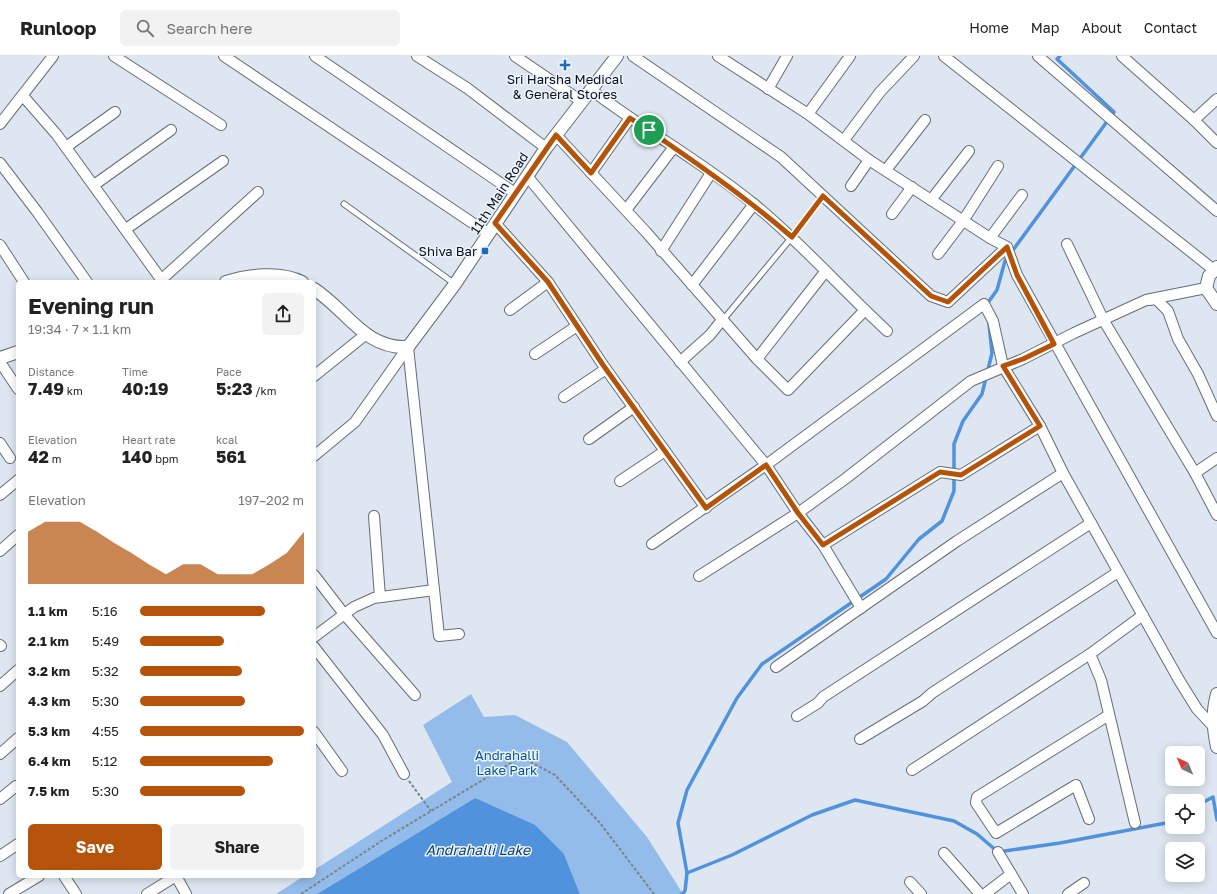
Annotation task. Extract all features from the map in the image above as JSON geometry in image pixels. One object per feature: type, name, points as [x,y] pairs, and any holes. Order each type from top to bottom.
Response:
[{"type":"street","points":[[0,124],[53,56]]},
{"type":"street","points":[[114,56],[221,125]]},
{"type":"street","points":[[224,56],[489,234]]},
{"type":"street","points":[[315,56],[515,193]]},
{"type":"street","points":[[417,56],[467,88],[546,148]]},
{"type":"street","points":[[515,56],[581,101]]},
{"type":"street","points":[[633,56],[781,157],[931,296],[948,302],[1007,247]]},
{"type":"street","points":[[718,56],[808,114],[870,160],[990,238],[1007,247],[1017,275],[1054,344],[1217,633]]},
{"type":"street","points":[[768,89],[788,56]]},
{"type":"street","points":[[808,114],[850,56]]},
{"type":"street","points":[[844,140],[880,92],[914,56]]},
{"type":"street","points":[[944,56],[1216,269],[1209,276],[1206,288],[1217,304]]},
{"type":"street","points":[[1038,56],[1217,212]]},
{"type":"street","points":[[1122,56],[1194,120],[1217,143]]},
{"type":"street","name":"11th Main Road","points":[[408,347],[455,284],[546,148],[612,58]]},
{"type":"street","points":[[590,89],[754,204],[792,237],[825,272],[887,331]]},
{"type":"street","points":[[23,96],[66,147],[161,280]]},
{"type":"street","points":[[1194,120],[1217,99]]},
{"type":"street","points":[[66,147],[115,112]]},
{"type":"street","points":[[591,173],[630,118]]},
{"type":"street","points":[[886,170],[925,120]]},
{"type":"street","points":[[94,185],[171,130]]},
{"type":"street","points":[[556,135],[626,210],[757,359],[788,390],[865,310]]},
{"type":"street","points":[[626,210],[674,147]]},
{"type":"street","points":[[931,200],[968,151]]},
{"type":"street","points":[[851,186],[870,160]]},
{"type":"street","points":[[126,229],[223,161]]},
{"type":"street","points":[[0,163],[86,280]]},
{"type":"street","points":[[938,254],[964,221],[998,166]]},
{"type":"street","points":[[661,251],[711,173]]},
{"type":"street","points":[[527,176],[766,465],[798,513],[823,545],[860,606]]},
{"type":"street","points":[[892,214],[912,187]]},
{"type":"street","points":[[163,280],[258,192]]},
{"type":"street","points":[[990,238],[1022,195]]},
{"type":"street","points":[[692,285],[754,204]]},
{"type":"street","points":[[495,223],[548,282],[606,369],[706,508]]},
{"type":"street","points":[[1067,244],[1104,321],[1196,473],[1217,515]]},
{"type":"street","points":[[0,246],[23,280]]},
{"type":"street","points":[[757,359],[825,272]]},
{"type":"street","points":[[233,280],[240,278],[293,278],[298,280]]},
{"type":"street","points":[[510,310],[548,282]]},
{"type":"street","points":[[699,576],[798,513],[845,479],[971,381],[1003,366],[1023,359],[1074,333],[1104,321],[1146,300],[1206,288]]},
{"type":"street","points":[[316,290],[324,295],[365,335],[382,344],[397,348],[408,347]]},
{"type":"street","points":[[1146,300],[1156,299],[1168,311],[1178,339],[1198,374],[1217,416]]},
{"type":"street","points":[[652,544],[766,465],[984,304],[993,320],[1003,366],[1040,426],[1063,473],[1091,524],[1197,709],[1214,717]]},
{"type":"street","points":[[680,362],[710,335],[722,320]]},
{"type":"street","points":[[535,354],[577,326]]},
{"type":"street","points":[[316,374],[365,335]]},
{"type":"street","points":[[316,454],[355,422],[408,347]]},
{"type":"street","points":[[408,347],[439,636],[459,634]]},
{"type":"street","points":[[0,358],[16,353]]},
{"type":"street","points":[[0,362],[16,386]]},
{"type":"street","points":[[564,396],[606,369]]},
{"type":"street","points":[[589,439],[634,407]]},
{"type":"street","points":[[823,545],[940,472],[961,475],[1040,426]]},
{"type":"street","points":[[0,443],[10,458]]},
{"type":"street","points":[[620,481],[665,451]]},
{"type":"street","points":[[1196,473],[1217,458]]},
{"type":"street","points":[[776,667],[860,606],[957,541],[1063,473]]},
{"type":"street","points":[[0,495],[16,482]]},
{"type":"street","points":[[374,516],[380,597]]},
{"type":"street","points":[[797,716],[818,703],[823,697],[1091,524]]},
{"type":"street","points":[[0,551],[16,537]]},
{"type":"street","points":[[860,739],[923,701],[932,692],[1118,572]]},
{"type":"street","points":[[316,578],[344,614],[415,695]]},
{"type":"street","points":[[316,635],[354,607],[380,597],[434,590]]},
{"type":"street","points":[[912,770],[1090,654],[1142,615]]},
{"type":"street","points":[[316,650],[383,736],[404,774]]},
{"type":"street","points":[[1090,654],[1101,680],[1135,823]]},
{"type":"street","points":[[0,686],[16,672]]},
{"type":"street","points":[[1217,694],[1214,717],[1217,747]]},
{"type":"street","points":[[1089,820],[1076,785],[996,833],[976,803],[977,797],[1109,715]]},
{"type":"street","points":[[316,735],[342,771]]},
{"type":"street","points":[[0,754],[16,740]]},
{"type":"street","points":[[0,799],[16,786]]},
{"type":"street","points":[[0,856],[16,845]]},
{"type":"street","points":[[944,852],[980,894]]},
{"type":"street","points":[[998,852],[1023,894]]},
{"type":"street","points":[[985,894],[1011,874]]},
{"type":"street","points":[[10,894],[36,878]]},
{"type":"street","points":[[65,878],[76,894]]},
{"type":"street","points":[[147,894],[173,878]]},
{"type":"street","points":[[177,878],[186,894]]},
{"type":"street","points":[[910,882],[921,894]]},
{"type":"street","points":[[1068,894],[1084,883]]},
{"type":"lane","points":[[722,320],[792,237],[823,196]]},
{"type":"lane","points":[[344,204],[455,284]]},
{"type":"path","points":[[301,894],[383,840],[521,757],[555,774],[600,823],[654,894]]},
{"type":"path","points":[[404,774],[431,811]]},
{"type":"green space","name":"Andrahalli Lake Park","points":[[471,694],[484,717],[515,715],[567,742],[647,837],[683,894],[580,894],[564,854],[475,798],[317,894],[276,894],[301,878],[316,878],[316,869],[452,782],[423,725]]},
{"type":"water","name":"Andrahalli Lake","points":[[475,798],[535,825],[564,854],[580,894],[317,894]]},
{"type":"waterway","points":[[987,304],[997,290],[1005,261],[1114,112],[1057,59],[1060,56]]},
{"type":"waterway","points":[[687,873],[678,823],[687,790],[737,698],[762,664],[886,579],[919,539],[942,521],[954,491],[954,444],[963,421],[982,394],[992,353],[989,324]]},
{"type":"waterway","points":[[1205,801],[1213,797],[1217,820]]},
{"type":"waterway","points":[[682,894],[685,891],[687,873],[732,855],[812,815],[855,800],[954,821],[977,834],[998,852],[1060,843],[1165,823]]},
{"type":"place","name":"Sri Harsha Medical & General Stores","points":[[565,65]]},
{"type":"place","name":"Shiva Bar","points":[[485,251]]},
{"type":"route","points":[[630,118],[649,130],[754,204],[792,237],[823,196],[931,296],[948,302],[1007,247],[1017,275],[1054,344],[1023,359],[1003,366],[1040,426],[961,475],[940,472],[823,545],[798,513],[766,465],[706,508],[603,365],[548,282],[495,223],[556,135],[591,173],[630,118]]}]
